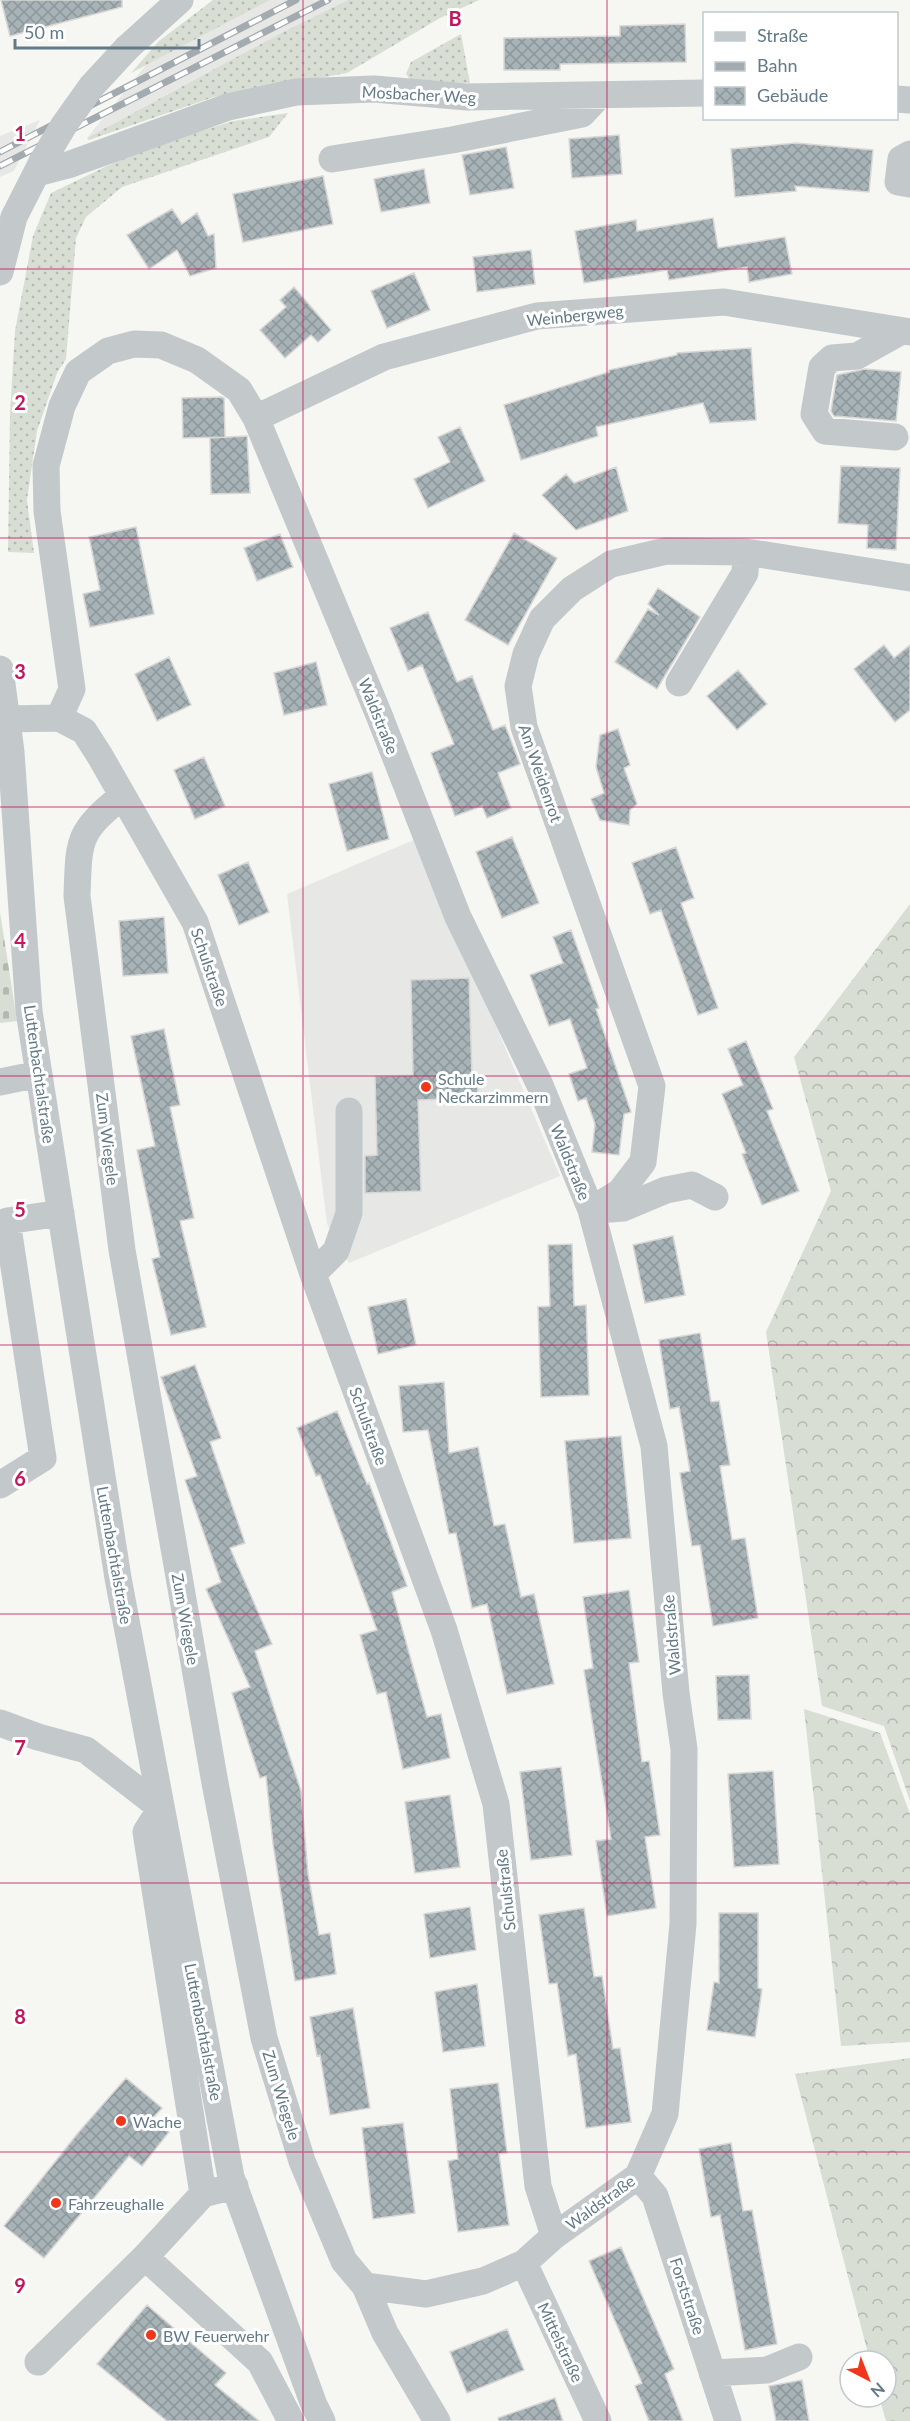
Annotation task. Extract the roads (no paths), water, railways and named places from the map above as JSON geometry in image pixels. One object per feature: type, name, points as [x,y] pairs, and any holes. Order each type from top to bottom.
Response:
[{"type":"street","points":[[0,272],[15,217],[64,125],[91,87],[127,48],[180,0]]},
{"type":"street","name":"Mosbacher Weg","points":[[40,168],[68,165],[228,107],[296,92],[374,89],[467,97],[598,97],[703,93]]},
{"type":"street","points":[[332,159],[452,140],[582,114],[598,97]]},
{"type":"street","points":[[910,154],[901,159],[898,182],[910,184]]},
{"type":"street","name":"Weinbergweg","points":[[256,418],[384,357],[537,316],[724,302],[905,332]]},
{"type":"street","points":[[895,437],[825,431],[814,414],[822,367],[832,358],[857,356],[905,332]]},
{"type":"street","name":"Waldstraße","points":[[59,718],[72,689],[47,511],[46,466],[62,406],[78,372],[108,351],[134,344],[161,345],[197,360],[238,390],[256,418],[379,715],[458,917],[540,1085],[591,1210],[654,1446],[676,1693],[684,1749],[683,1924],[665,2114],[638,2176],[554,2236],[524,2263],[483,2281],[426,2294],[365,2286]]},
{"type":"street","name":"Am Weidenrot","points":[[591,1210],[620,1192],[643,1162],[652,1086],[524,727],[518,686],[526,654],[542,620],[572,589],[611,564],[666,551],[746,552],[910,578]]},
{"type":"street","points":[[679,683],[745,573],[746,552]]},
{"type":"street","name":"Luttenbachtalstraße","points":[[0,669],[11,752],[29,1011],[118,1578],[231,2177],[314,2405],[322,2421]]},
{"type":"street","points":[[5,719],[59,718]]},
{"type":"street","name":"Schulstraße","points":[[59,718],[84,731],[195,922],[313,1274],[444,1630],[496,1804],[538,2186],[554,2236]]},
{"type":"street","name":"Zum Wiegele","points":[[123,796],[87,828],[78,851],[77,896],[122,1250],[213,1771],[264,2038],[302,2161],[344,2260],[365,2286],[385,2333],[437,2421]]},
{"type":"street","points":[[0,1082],[39,1074]]},
{"type":"street","points":[[313,1274],[336,1251],[349,1213],[350,1111]]},
{"type":"street","points":[[591,1210],[623,1208],[666,1190],[692,1185],[715,1197]]},
{"type":"street","points":[[0,1485],[43,1458],[7,1221],[61,1213]]},
{"type":"street","points":[[0,1723],[38,1737],[86,1750],[161,1808],[146,1832],[203,2194]]},
{"type":"street","name":"Forststraße","points":[[638,2176],[655,2196],[728,2421]]},
{"type":"street","points":[[38,2362],[145,2257],[203,2194],[235,2186]]},
{"type":"street","points":[[145,2257],[260,2362],[291,2421]]},
{"type":"street","name":"Mittelstraße","points":[[524,2263],[598,2421]]},
{"type":"street","points":[[712,2373],[768,2370],[799,2356]]},
{"type":"railway","points":[[0,152],[296,0]]},
{"type":"railway","points":[[0,166],[328,0]]},
{"type":"place","name":"Schule Neckarzimmern","points":[[426,1087]]},
{"type":"place","name":"Wache","points":[[121,2121]]},
{"type":"place","name":"Fahrzeughalle","points":[[56,2203]]},
{"type":"place","name":"BW Feuerwehr","points":[[151,2335]]}]
